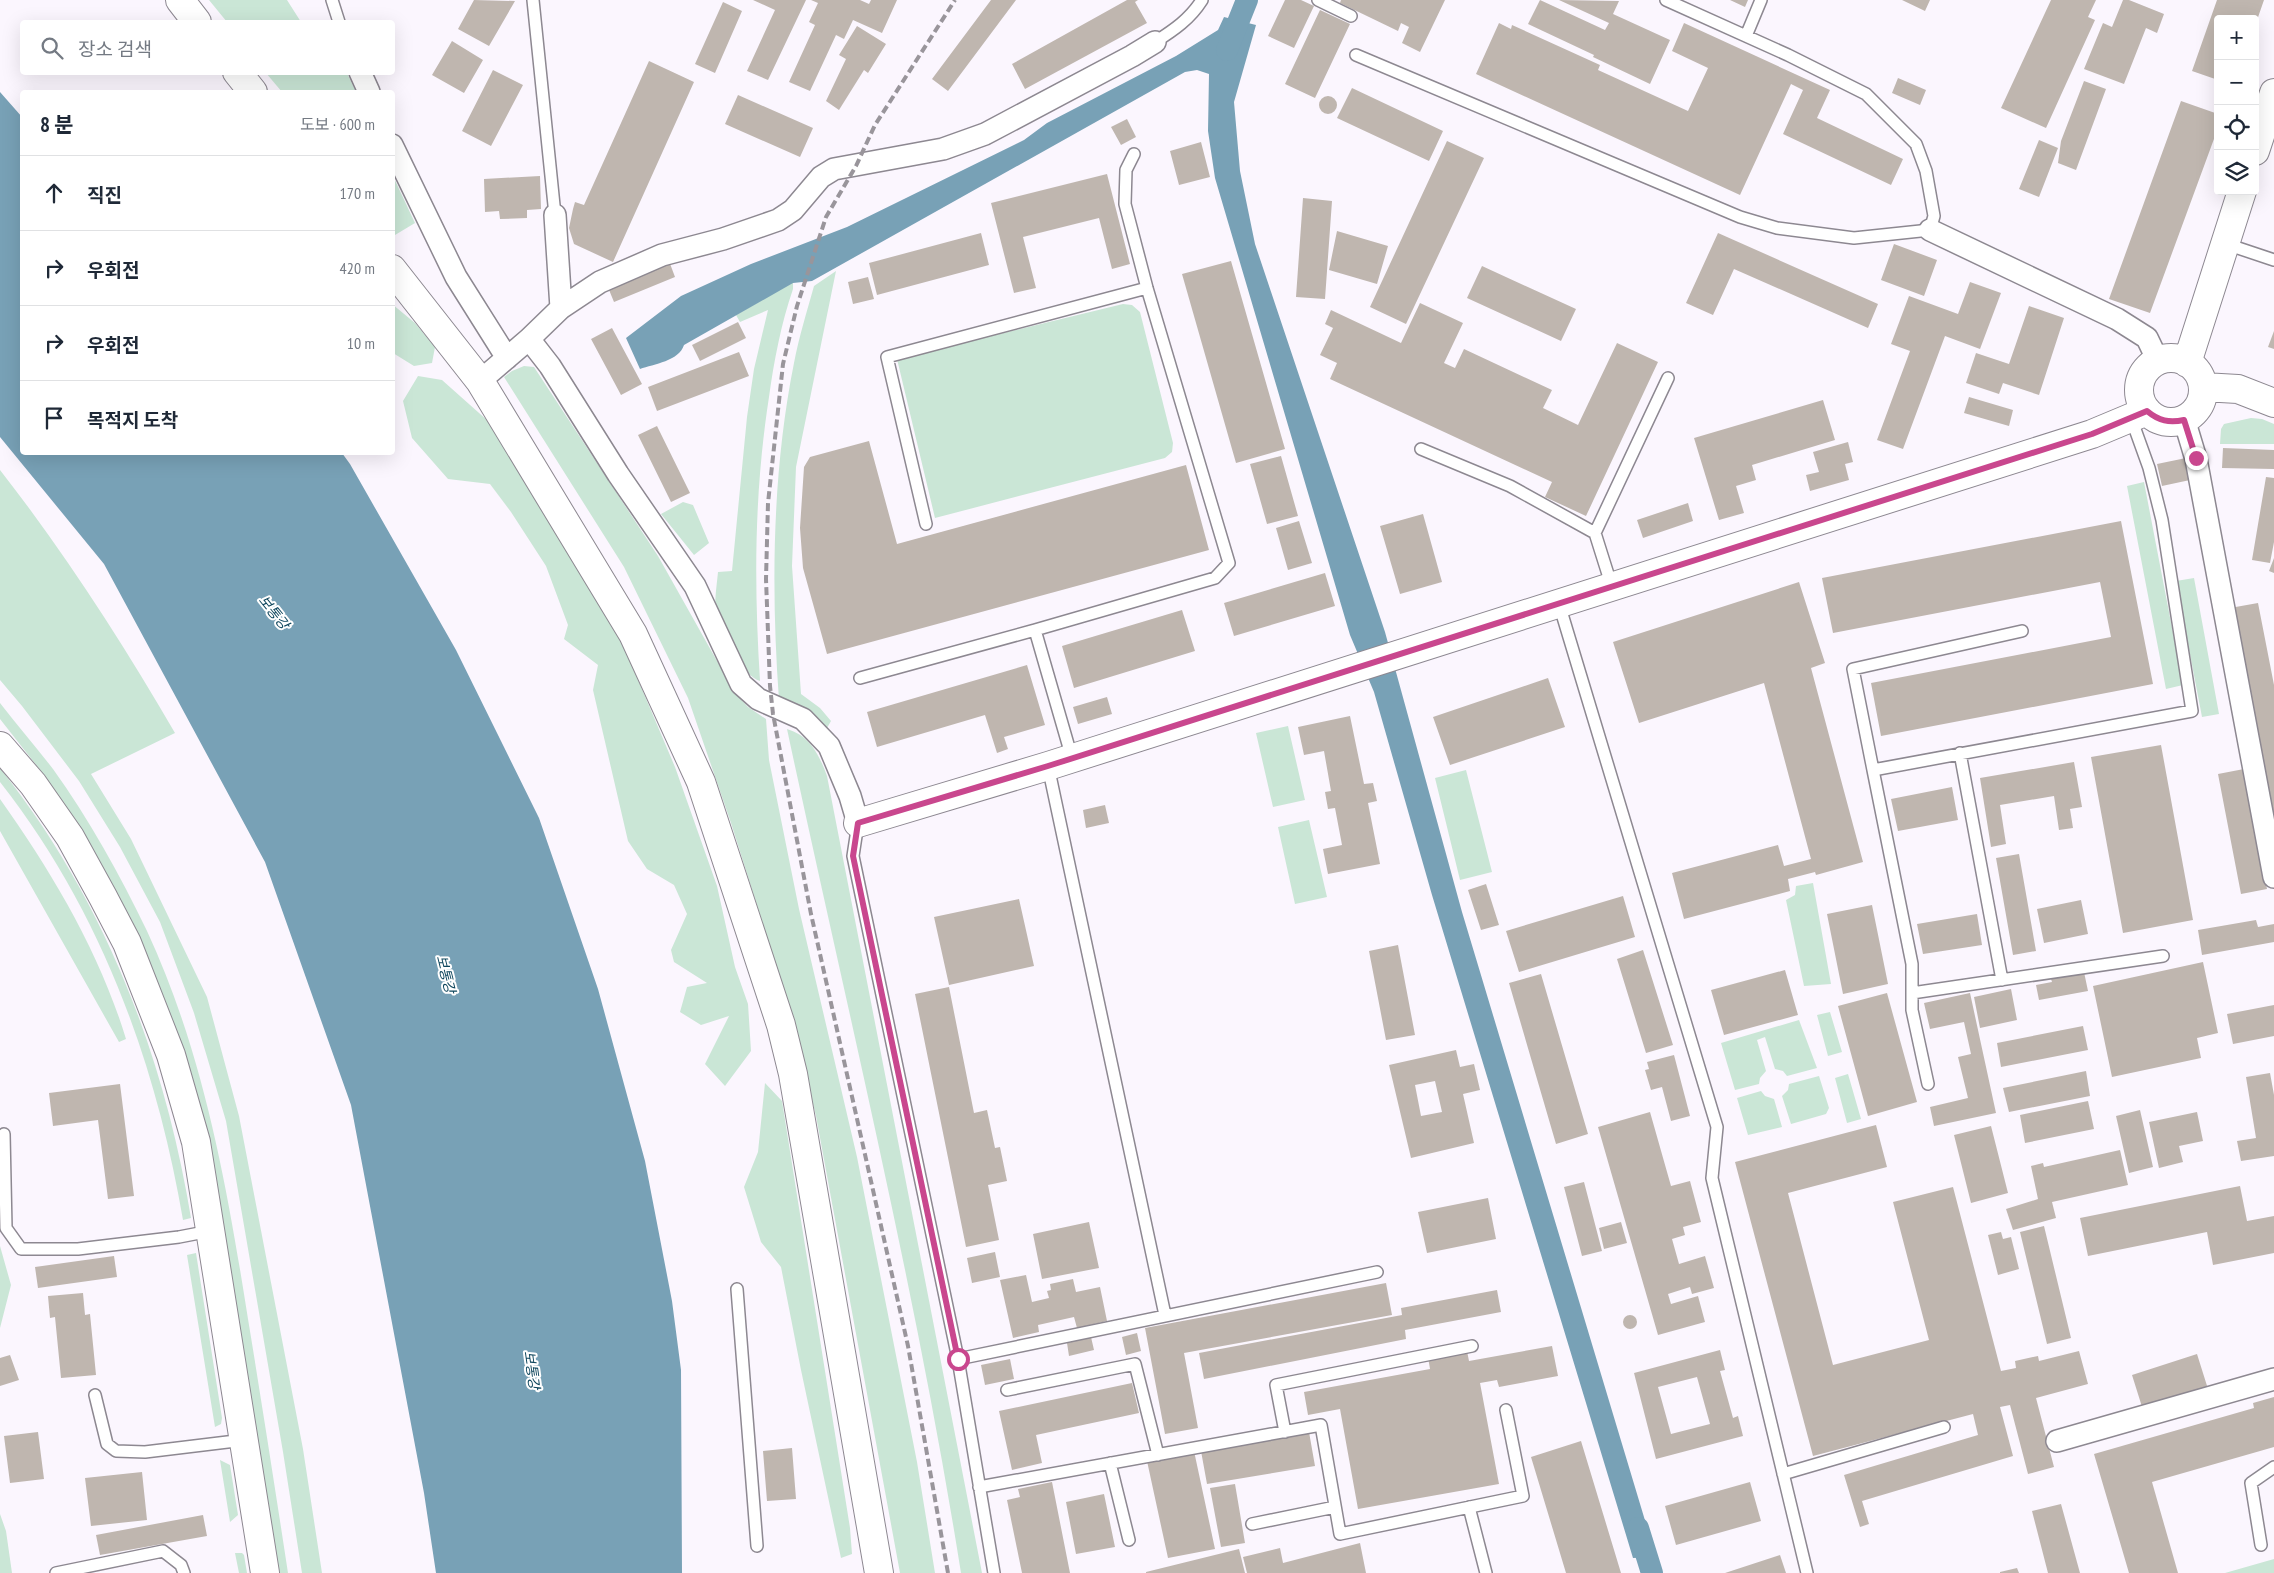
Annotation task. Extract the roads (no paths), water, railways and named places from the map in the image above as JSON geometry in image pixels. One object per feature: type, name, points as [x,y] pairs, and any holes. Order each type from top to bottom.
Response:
[{"type":"street","points":[[180,0],[195,20]]},
{"type":"street","points":[[480,381],[529,339],[561,308],[600,282],[662,256],[723,239],[778,220],[793,210],[821,177],[834,169],[943,149],[985,134],[1155,42]]},
{"type":"street","points":[[239,75],[251,90]]},
{"type":"street","points":[[361,75],[368,90]]},
{"type":"street","points":[[2255,150],[2274,93]]},
{"type":"street","points":[[395,151],[456,277],[507,358]]},
{"type":"street","points":[[2187,363],[2241,195]]},
{"type":"street","points":[[555,215],[561,308]]},
{"type":"street","points":[[1930,230],[2117,319],[2146,338],[2158,361]]},
{"type":"street","points":[[395,273],[480,381],[633,634],[701,782],[781,1025],[793,1074],[879,1573]]},
{"type":"street","points":[[529,339],[550,366],[618,474],[695,586],[741,684],[758,699],[803,719],[829,746],[850,796],[858,823],[1060,762],[1559,604],[2092,434],[2139,415],[2164,421],[2184,420],[2199,406],[2202,397],[2203,387],[2195,369],[2178,359],[2158,361],[2150,366],[2140,383],[2142,403],[2139,415]]},
{"type":"street","points":[[2203,387],[2238,389],[2274,403]]},
{"type":"street","points":[[2184,420],[2196,458],[2274,877]]},
{"type":"street","points":[[0,746],[33,784],[70,837],[127,942],[172,1055],[196,1142],[246,1439],[266,1573]]},
{"type":"street","points":[[2057,1441],[2274,1379]]},
{"type":"lane","points":[[332,0],[338,20]]},
{"type":"lane","points":[[533,0],[555,215]]},
{"type":"lane","points":[[1155,42],[1178,28],[1202,0]]},
{"type":"lane","points":[[1356,55],[1740,217],[1768,226],[1854,238],[1930,230],[1934,216],[1926,171],[1916,144],[1866,94],[1666,0]]},
{"type":"lane","points":[[1746,36],[1761,0]]},
{"type":"lane","points":[[1321,1],[1351,16]]},
{"type":"lane","points":[[860,678],[1214,578],[1229,563],[1147,288],[1125,204],[1126,170],[1134,154]]},
{"type":"lane","points":[[2226,244],[2274,260]]},
{"type":"lane","points":[[926,524],[887,357],[1147,288]]},
{"type":"lane","points":[[1612,587],[1595,533],[1668,378]]},
{"type":"lane","points":[[1873,770],[2192,711],[2162,520],[2149,468],[2139,415]]},
{"type":"lane","points":[[1421,449],[1510,486],[1595,533]]},
{"type":"lane","points":[[1559,604],[1717,1127],[1712,1178],[1807,1573]]},
{"type":"lane","points":[[1035,630],[1165,1316]]},
{"type":"lane","points":[[1928,1084],[1912,1010],[1912,964],[1853,669],[2022,631]]},
{"type":"lane","points":[[1960,753],[2002,980]]},
{"type":"lane","points":[[858,823],[853,856],[958,1359],[994,1573]]},
{"type":"lane","points":[[1912,993],[2163,956]]},
{"type":"lane","points":[[4,1134],[6,1228],[21,1249],[78,1249],[180,1237],[211,1231]]},
{"type":"lane","points":[[958,1359],[1377,1272]]},
{"type":"lane","points":[[737,1289],[757,1546]]},
{"type":"lane","points":[[1285,1432],[1276,1384],[1472,1346]]},
{"type":"lane","points":[[1007,1390],[1135,1364],[1158,1455]]},
{"type":"lane","points":[[95,1395],[107,1444],[116,1451],[145,1452],[246,1439]]},
{"type":"lane","points":[[979,1487],[1321,1425],[1340,1534],[1523,1496],[1506,1410]]},
{"type":"lane","points":[[1783,1474],[1944,1426]]},
{"type":"lane","points":[[1110,1463],[1128,1540]]},
{"type":"lane","points":[[2261,1545],[2251,1483],[2274,1467]]},
{"type":"lane","points":[[1252,1524],[1335,1507]]},
{"type":"lane","points":[[1469,1507],[1486,1573]]},
{"type":"lane","points":[[56,1573],[163,1551],[181,1565],[184,1573]]},
{"type":"water","points":[[1224,17],[1256,25],[1234,102],[1240,171],[1255,244],[1385,632],[1462,912],[1656,1557],[1633,1558],[1432,895],[1374,692],[1350,635],[1215,178],[1208,131],[1209,74],[1197,70],[1185,72],[812,281],[793,283],[684,345],[677,355],[672,358],[640,369],[626,338],[681,296],[751,264],[847,227],[1024,140],[1047,123],[1176,56],[1218,30]]},
{"type":"water","name":"보통강","points":[[0,92],[20,115],[20,455],[343,455],[456,650],[539,818],[598,989],[645,1161],[672,1301],[681,1370],[682,1573],[436,1573],[424,1493],[351,1105],[265,862],[104,564],[0,437]]},
{"type":"waterway","points":[[1227,50],[1247,0]]},
{"type":"waterway","points":[[1638,1528],[1652,1573]]},
{"type":"railway","points":[[948,1573],[908,1346],[811,914],[773,714],[770,686],[766,579],[768,503],[783,364],[797,306],[826,217],[856,166],[875,125],[955,0]]}]
